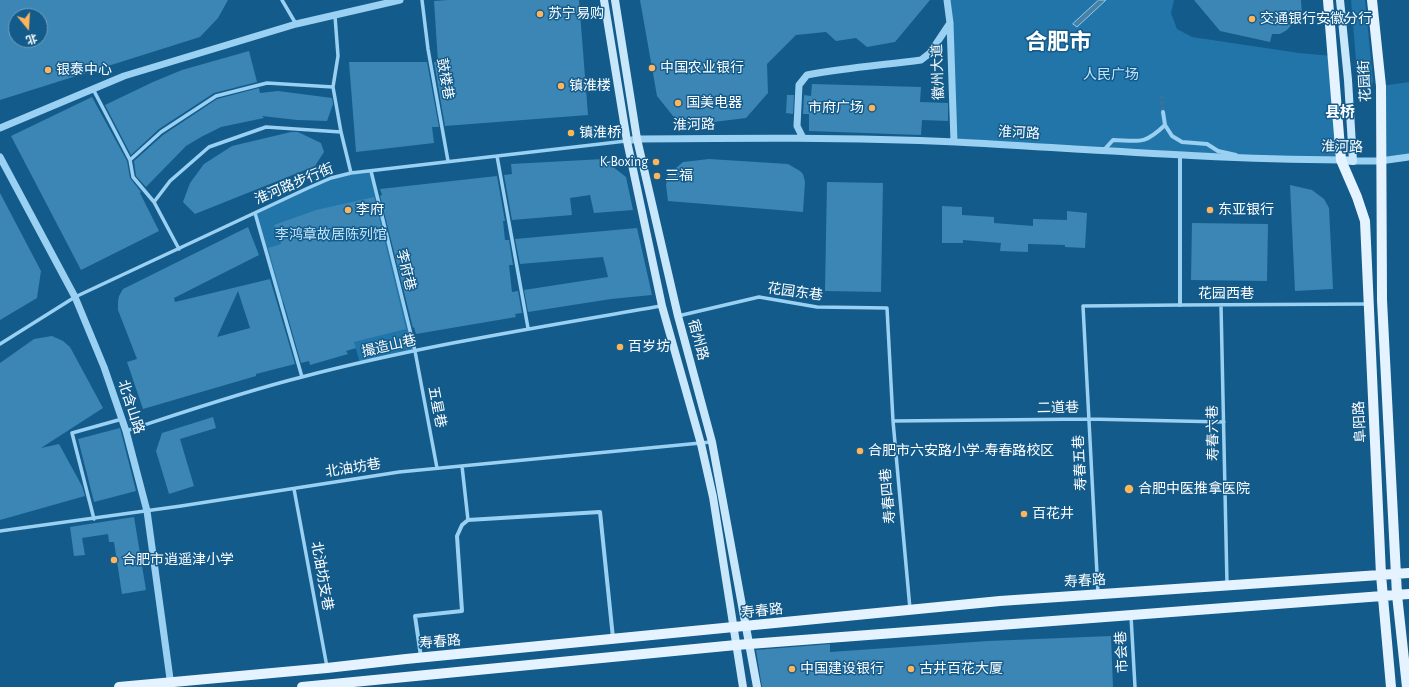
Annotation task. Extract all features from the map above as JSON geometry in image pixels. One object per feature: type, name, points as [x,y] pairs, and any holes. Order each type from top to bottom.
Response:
[{"type":"main road","name":"宿州路","points":[[604,0],[627,141],[662,306],[702,444],[713,497],[743,687]]},
{"type":"main road","name":"宿州路","points":[[615,0],[637,139],[678,316],[712,442],[757,687]]},
{"type":"main road","points":[[1328,0],[1341,160]]},
{"type":"main road","name":"花园街","points":[[1340,0],[1348,80],[1353,161]]},
{"type":"main road","name":"花园街","points":[[1372,0],[1380,86],[1380,161]]},
{"type":"main road","name":"淮河路","points":[[1341,160],[1353,161]]},
{"type":"main road","name":"阜阳路","points":[[1341,160],[1357,197],[1365,221],[1381,575],[1391,687]]},
{"type":"main road","name":"阜阳路","points":[[1380,161],[1382,300],[1397,595],[1407,687]]},
{"type":"main road","name":"寿春路","points":[[119,687],[170,684],[910,610],[1098,594],[1409,573]]},
{"type":"main road","points":[[302,687],[736,644],[1409,594]]},
{"type":"street","points":[[282,0],[296,24]]},
{"type":"street","points":[[0,128],[124,76],[296,24],[400,0]]},
{"type":"street","name":"鼓楼巷","points":[[422,0],[428,49],[448,161]]},
{"type":"street","name":"徽州大道","points":[[946,0],[950,23],[954,142]]},
{"type":"street","points":[[335,16],[338,56],[333,87],[341,132],[351,173]]},
{"type":"street","points":[[803,138],[797,126],[799,85],[807,75],[921,60],[930,53],[950,23]]},
{"type":"street","points":[[130,160],[161,132],[216,96],[267,83],[333,87]]},
{"type":"street","points":[[93,89],[130,160],[133,177],[154,202],[179,249]]},
{"type":"street","points":[[1163,112],[1165,125],[1172,136],[1182,142],[1207,144],[1218,151],[1260,159]]},
{"type":"street","points":[[1104,150],[1112,140],[1143,141],[1154,135],[1165,125]]},
{"type":"street","points":[[154,202],[170,181],[209,147],[266,128],[341,132]]},
{"type":"street","name":"淮河路","points":[[627,141],[637,139],[803,138],[954,142],[1260,159],[1341,160]]},
{"type":"street","name":"淮河路步行街","points":[[0,344],[74,297],[331,178],[351,173],[627,141]]},
{"type":"street","points":[[1180,154],[1180,305]]},
{"type":"street","points":[[498,156],[528,328]]},
{"type":"street","name":"北含山路","points":[[0,157],[74,297],[104,367],[126,431],[147,511],[170,684]]},
{"type":"street","name":"淮河路","points":[[1353,161],[1380,161],[1409,157]]},
{"type":"street","name":"李府巷","points":[[370,171],[415,351]]},
{"type":"street","points":[[255,213],[302,377]]},
{"type":"street","name":"花园东巷","points":[[678,316],[759,298],[818,307],[887,308]]},
{"type":"street","name":"花园西巷","points":[[1083,306],[1369,304]]},
{"type":"street","name":"寿春六巷","points":[[1221,305],[1227,585]]},
{"type":"street","name":"撮造山巷","points":[[126,431],[220,400],[302,377],[415,351],[528,328],[662,306]]},
{"type":"street","name":"寿春五巷","points":[[1083,306],[1098,594]]},
{"type":"street","name":"寿春四巷","points":[[887,308],[893,421],[910,610]]},
{"type":"street","name":"五星巷","points":[[415,351],[437,468]]},
{"type":"street","points":[[94,519],[72,433],[122,419]]},
{"type":"street","name":"二道巷","points":[[893,421],[1088,419],[1224,422]]},
{"type":"street","name":"北油坊巷","points":[[0,531],[94,519],[399,472],[712,442]]},
{"type":"street","points":[[462,466],[468,520]]},
{"type":"street","name":"北油坊支巷","points":[[294,488],[327,668]]},
{"type":"street","points":[[421,658],[415,616],[462,611],[457,536],[462,525],[468,520],[600,512],[613,639]]},
{"type":"street","name":"市会巷","points":[[1130,615],[1135,687]]},
{"type":"green space","name":"人民广场","points":[[947,0],[1174,0],[1171,13],[1177,29],[1192,37],[1299,53],[1332,56],[1341,160],[954,142]]},
{"type":"green space","points":[[1351,0],[1365,0],[1373,81],[1371,88],[1367,90],[1361,90],[1358,84]]},
{"type":"green space","points":[[1409,82],[1409,157],[1380,161],[1381,86]]},
{"type":"green space","name":"李鸿章故居陈列馆","points":[[371,171],[415,351],[360,363],[338,287],[281,302],[255,213],[331,178]]},
{"type":"shaded area","points":[[1099,0],[1106,0],[1077,27],[1073,24]]},
{"type":"building","name":"银泰中心","points":[[0,0],[228,0],[218,18],[200,37],[0,100]]},
{"type":"building","points":[[579,0],[588,115],[445,126],[434,62],[438,62],[434,1]]},
{"type":"building","points":[[640,0],[930,0],[895,42],[867,47],[856,38],[836,41],[826,32],[796,35],[767,64],[768,93],[746,118],[681,126],[657,96]]},
{"type":"building","name":"交通银行安徽分行","points":[[1194,0],[1301,0],[1302,15],[1294,16],[1293,23],[1287,30],[1280,34],[1272,34],[1270,42],[1220,31]]},
{"type":"building","points":[[249,51],[257,82],[214,93],[159,129],[131,155],[105,105],[182,70]]},
{"type":"building","points":[[349,62],[427,62],[439,127],[432,127],[434,143],[356,152]]},
{"type":"building","name":"市府广场","points":[[812,84],[921,87],[920,102],[948,103],[948,121],[922,120],[921,135],[809,131],[809,114],[803,114],[804,95],[811,96]]},
{"type":"building","points":[[259,88],[260,93],[278,91],[332,98],[333,104],[327,121],[297,120],[262,116],[264,118],[221,127],[186,146],[146,187],[136,176],[134,161],[163,135],[217,99]]},
{"type":"building","points":[[787,95],[794,95],[793,114],[786,113]]},
{"type":"building","points":[[92,97],[127,161],[130,178],[141,192],[140,193],[159,231],[81,270],[11,136]]},
{"type":"building","points":[[291,132],[298,132],[321,143],[324,152],[315,166],[195,214],[183,202],[190,183],[204,164],[232,146]]},
{"type":"building","points":[[603,159],[626,177],[633,210],[594,213],[590,195],[570,198],[572,215],[512,220],[504,175],[512,174],[511,164]]},
{"type":"building","points":[[709,159],[788,164],[803,174],[805,182],[803,212],[668,201],[666,185],[668,175],[683,162]]},
{"type":"building","points":[[497,176],[505,221],[503,221],[505,240],[509,240],[513,265],[509,265],[512,292],[518,291],[522,313],[515,314],[516,317],[416,334],[414,327],[413,328],[380,196],[382,195],[380,189]]},
{"type":"building","points":[[827,182],[883,183],[881,292],[825,291]]},
{"type":"building","points":[[1290,185],[1312,190],[1324,199],[1329,208],[1333,289],[1295,291]]},
{"type":"building","points":[[0,193],[41,271],[37,298],[0,320]]},
{"type":"building","name":"李鸿章故居陈列馆","points":[[374,197],[406,329],[354,342],[356,348],[346,351],[348,354],[310,365],[309,361],[301,363],[268,248],[281,244],[274,225],[316,210]]},
{"type":"building","points":[[942,206],[962,207],[962,215],[994,217],[994,223],[1033,226],[1033,219],[1067,220],[1067,211],[1087,213],[1085,248],[1065,247],[1065,245],[1028,244],[1028,252],[1000,251],[1001,243],[963,240],[963,243],[942,243]]},
{"type":"building","points":[[1192,223],[1268,224],[1267,281],[1191,280]]},
{"type":"building","points":[[248,227],[259,255],[174,298],[175,302],[270,279],[295,364],[256,374],[256,376],[143,409],[127,362],[137,359],[118,310],[119,296],[123,289]],"holes":[[[238,291],[250,328],[217,337]]]},
{"type":"building","points":[[637,228],[652,295],[611,299],[528,312],[524,290],[608,277],[603,257],[520,264],[515,239]]},
{"type":"building","points":[[52,336],[63,341],[70,347],[103,408],[41,448],[59,444],[82,486],[85,496],[0,520],[0,363],[34,339]]},
{"type":"building","points":[[213,417],[216,428],[180,439],[194,486],[169,494],[156,451],[162,433]]},
{"type":"building","points":[[120,428],[136,491],[94,502],[78,439]]},
{"type":"building","points":[[134,517],[146,590],[122,594],[114,542],[109,542],[108,534],[82,538],[85,555],[74,556],[70,527]]},
{"type":"building","points":[[1111,636],[1113,687],[762,687],[756,650],[830,644],[830,652],[988,641]]},
{"type":"tunnel","points":[[1161,95],[1163,112]]},
{"type":"place","name":"苏宁易购","points":[[540,14]]},
{"type":"place","name":"交通银行安徽分行","points":[[1252,19]]},
{"type":"place","name":"中国农业银行","points":[[652,68]]},
{"type":"place","name":"银泰中心","points":[[48,70]]},
{"type":"place","name":"镇淮楼","points":[[561,86]]},
{"type":"place","name":"国美电器","points":[[678,103]]},
{"type":"place","name":"市府广场","points":[[872,108]]},
{"type":"place","name":"镇淮桥","points":[[571,133]]},
{"type":"place","name":"K-Boxing","points":[[656,162]]},
{"type":"place","name":"三福","points":[[657,176]]},
{"type":"place","name":"李府","points":[[348,210]]},
{"type":"place","name":"东亚银行","points":[[1210,210]]},
{"type":"place","name":"百岁坊","points":[[620,347]]},
{"type":"place","name":"合肥市六安路小学-寿春路校区","points":[[860,451]]},
{"type":"place","name":"合肥中医推拿医院","points":[[1129,489]]},
{"type":"place","name":"百花井","points":[[1024,514]]},
{"type":"place","name":"合肥市逍遥津小学","points":[[114,560]]},
{"type":"place","name":"中国建设银行","points":[[792,669]]},
{"type":"place","name":"古井百花大厦","points":[[911,669]]},
{"type":"district","name":"合肥市","points":[[1058,42]]},
{"type":"district","name":"县桥","points":[[1340,112]]}]
